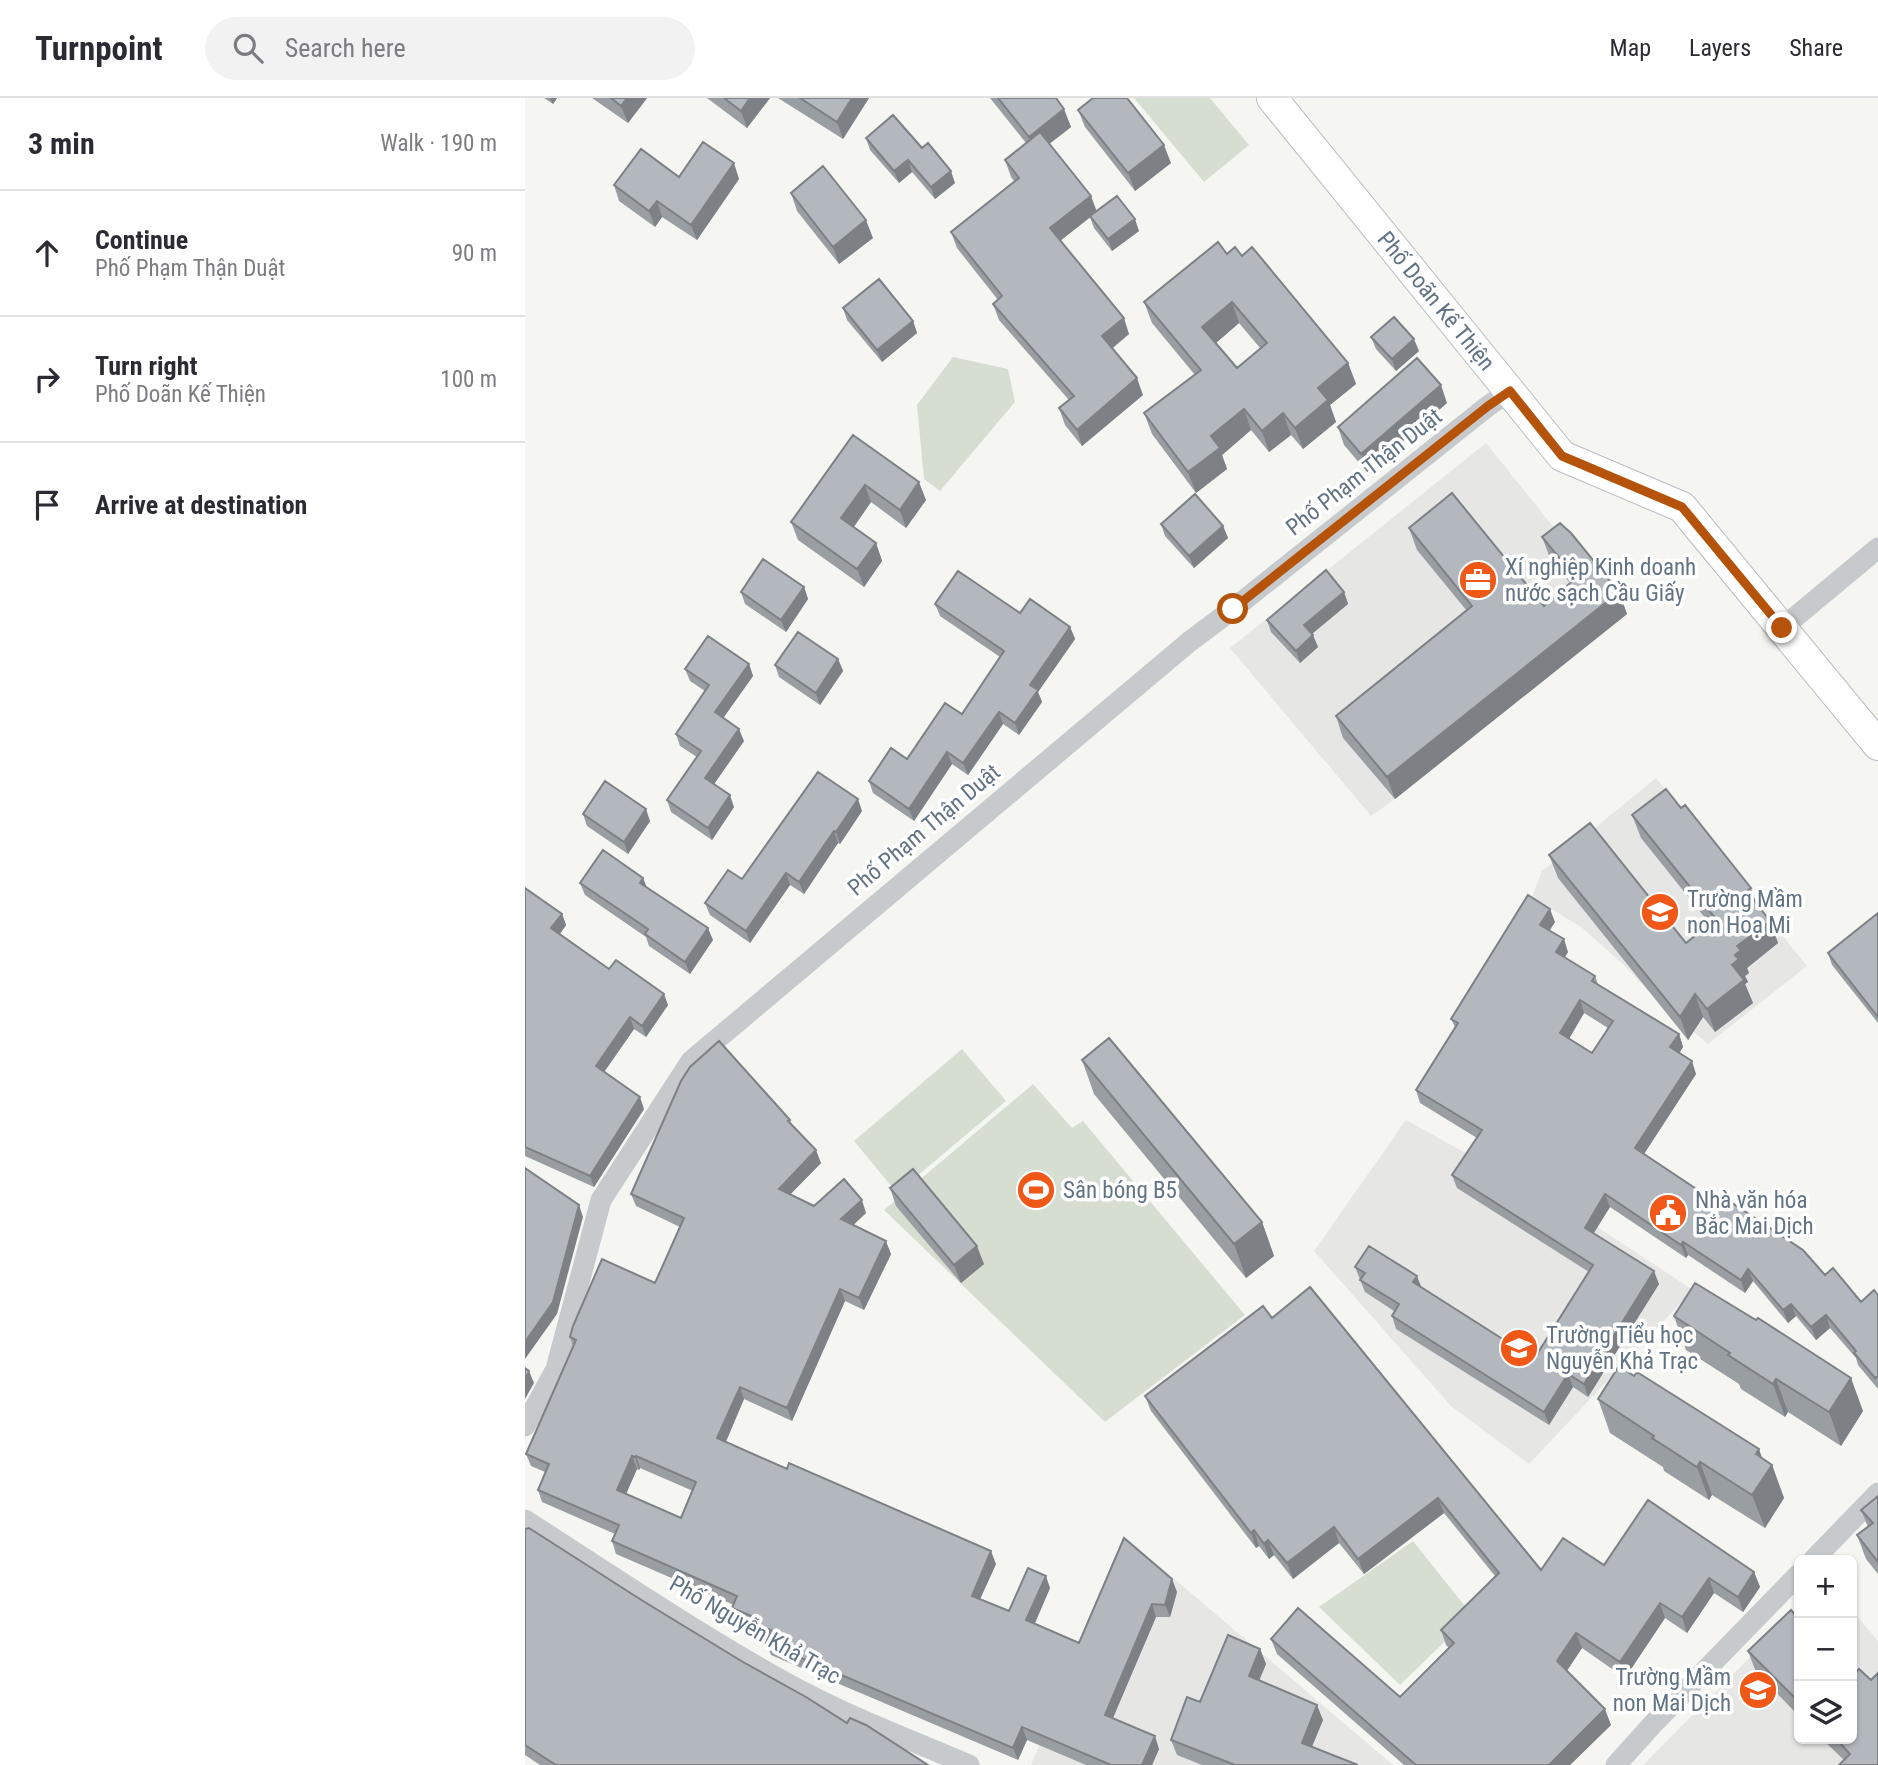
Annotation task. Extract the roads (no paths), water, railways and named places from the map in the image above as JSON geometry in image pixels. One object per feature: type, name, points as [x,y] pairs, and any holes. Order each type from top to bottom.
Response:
[{"type":"street","name":"Phố Doãn Kế Thiện","points":[[1272,98],[1562,456],[1682,507],[1878,746]]},
{"type":"street","name":"Phố Phạm Thận Duật","points":[[525,1426],[556,1369],[601,1200],[691,1061],[1189,642],[1510,391]]},
{"type":"street","points":[[1782,628],[1878,548]]},
{"type":"street","points":[[1818,1555],[1878,1493]]},
{"type":"street","name":"Phố Nguyễn Khả Trạc","points":[[525,1520],[689,1625],[790,1685],[969,1765]]},
{"type":"street","points":[[1616,1765],[1794,1579]]},
{"type":"place","name":"Xí nghiệp Kinh doanh nước sạch Cầu Giấy","points":[[1478,580]]},
{"type":"place","name":"Trường Mầm non Hoạ Mi","points":[[1660,912]]},
{"type":"place","name":"Sân bóng B5","points":[[1036,1190]]},
{"type":"place","name":"Nhà văn hóa Bắc Mai Dịch","points":[[1668,1213]]},
{"type":"place","name":"Trường Tiểu học Nguyễn Khả Trạc","points":[[1519,1348]]},
{"type":"place","name":"Trường Mầm non Mai Dịch","points":[[1758,1690]]}]
